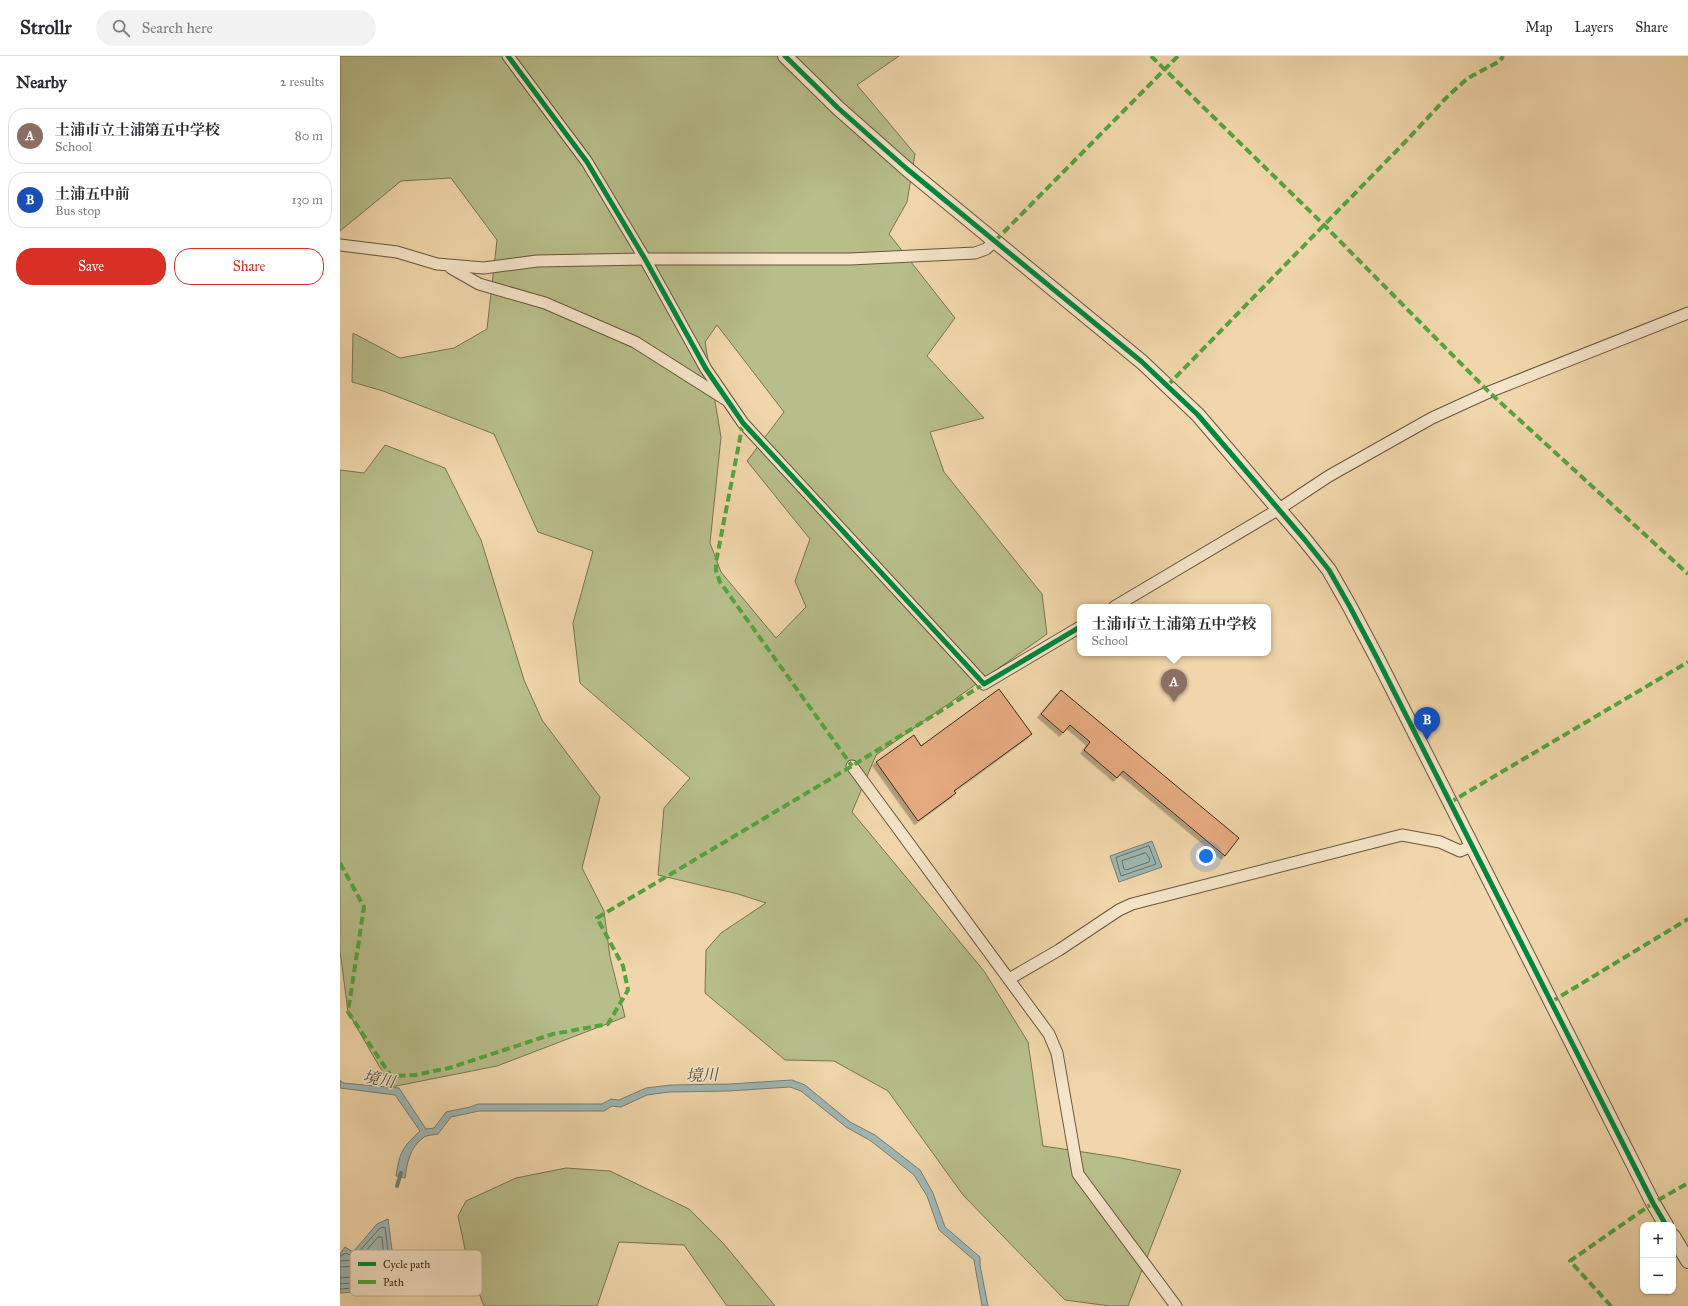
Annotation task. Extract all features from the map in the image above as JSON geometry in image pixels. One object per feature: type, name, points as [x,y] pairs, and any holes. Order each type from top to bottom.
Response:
[{"type":"street","points":[[508,56],[587,162],[645,259],[706,369],[743,423],[984,684],[1077,629]]},
{"type":"street","points":[[785,56],[838,108],[907,169],[1142,362],[1198,415],[1329,570],[1350,607],[1653,1204],[1664,1222]]},
{"type":"street","points":[[340,245],[397,252],[447,266],[484,268],[537,262],[645,259],[850,259],[975,252],[986,249],[995,241]]},
{"type":"street","points":[[447,266],[479,284],[545,303],[635,342],[729,401]]},
{"type":"street","points":[[1119,604],[1279,509],[1329,476],[1432,418],[1489,392],[1688,313]]},
{"type":"street","points":[[852,766],[1049,1034],[1057,1053],[1078,1174],[1176,1306]]},
{"type":"street","points":[[1009,979],[1059,950],[1119,910],[1132,904],[1402,835],[1440,842],[1460,851],[1472,846]]},
{"type":"street","points":[[1676,1241],[1688,1261]]},
{"type":"green space","points":[[340,56],[899,56],[857,85],[915,154],[907,202],[889,234],[955,318],[927,356],[984,418],[930,432],[944,472],[1042,594],[1047,634],[876,755],[852,812],[984,971],[1028,1042],[1043,1146],[1116,1157],[1181,1170],[1128,1306],[1110,1306],[1065,1300],[963,1195],[888,1091],[834,1061],[785,1060],[705,993],[706,950],[721,933],[766,903],[738,894],[658,875],[664,808],[690,778],[580,683],[573,623],[593,551],[538,532],[494,434],[383,391],[352,382],[353,333],[400,358],[454,348],[487,329],[497,240],[451,178],[401,181],[340,231]],"holes":[[[717,325],[784,412],[747,461],[810,539],[795,581],[806,607],[776,638],[721,572],[710,543],[721,437],[705,342]]]},
{"type":"green space","points":[[385,445],[445,468],[481,540],[524,680],[542,720],[600,797],[582,868],[604,911],[610,957],[625,1017],[497,1066],[391,1087],[348,1012],[340,951],[340,470],[364,473]]},
{"type":"green space","points":[[566,1168],[610,1171],[689,1209],[724,1244],[775,1306],[727,1306],[684,1245],[619,1242],[597,1306],[484,1306],[480,1296],[482,1296],[482,1250],[465,1250],[458,1216],[466,1201],[516,1178]]},
{"type":"water","points":[[1152,841],[1162,867],[1119,882],[1110,856]]},
{"type":"water","points":[[340,1080],[343,1083],[399,1088],[426,1129],[434,1128],[446,1112],[478,1104],[602,1104],[611,1099],[619,1100],[646,1088],[671,1085],[730,1084],[792,1080],[805,1085],[850,1122],[875,1135],[920,1170],[933,1193],[945,1227],[980,1257],[980,1265],[988,1306],[982,1306],[974,1260],[939,1230],[927,1196],[914,1175],[871,1141],[846,1127],[801,1091],[790,1087],[729,1091],[669,1092],[647,1095],[621,1107],[612,1106],[604,1111],[479,1111],[451,1117],[438,1134],[424,1137],[415,1146],[408,1161],[405,1178],[396,1176],[399,1161],[403,1150],[420,1131],[395,1095],[340,1088]]},
{"type":"water","points":[[388,1219],[392,1250],[355,1250],[377,1224]]},
{"type":"water","points":[[345,1247],[350,1250],[350,1292],[340,1293],[340,1254]]},
{"type":"building","points":[[999,689],[1032,734],[954,791],[956,793],[918,821],[876,762],[914,735],[921,746]]},
{"type":"building","points":[[1061,690],[1239,838],[1225,856],[1123,771],[1117,778],[1084,750],[1090,742],[1070,725],[1063,733],[1041,714]]},
{"type":"waterway","points":[[397,1186],[401,1173]]},
{"type":"marked path","points":[[1151,56],[1324,225],[1489,392],[1688,574]]},
{"type":"marked path","points":[[995,241],[1178,56]]},
{"type":"marked path","points":[[1167,386],[1448,96],[1468,78],[1500,61],[1503,56]]},
{"type":"marked path","points":[[743,423],[716,562],[716,571],[720,582],[852,766]]},
{"type":"marked path","points":[[1449,803],[1688,662]]},
{"type":"marked path","points":[[340,863],[364,907],[348,1012],[391,1076],[415,1075],[449,1068],[553,1034],[608,1024],[628,990],[623,966],[597,918],[852,766],[984,684]]},
{"type":"marked path","points":[[1551,1002],[1688,919]]},
{"type":"marked path","points":[[1611,1306],[1570,1261],[1653,1203],[1688,1183]]},
{"type":"cycle path","points":[[508,56],[587,162],[645,259],[706,369],[743,423],[984,684],[1077,629]]},
{"type":"cycle path","points":[[785,56],[838,108],[907,169],[1142,362],[1198,415],[1329,570],[1377,658],[1653,1203],[1664,1222]]},
{"type":"place","name":"土浦市立土浦第五中学校","points":[[1174,702]]},
{"type":"place","name":"土浦五中前","points":[[1427,740]]},
{"type":"water label","name":"境川","points":[[702,1075]]},
{"type":"water label","name":"境川","points":[[379,1079]]}]
